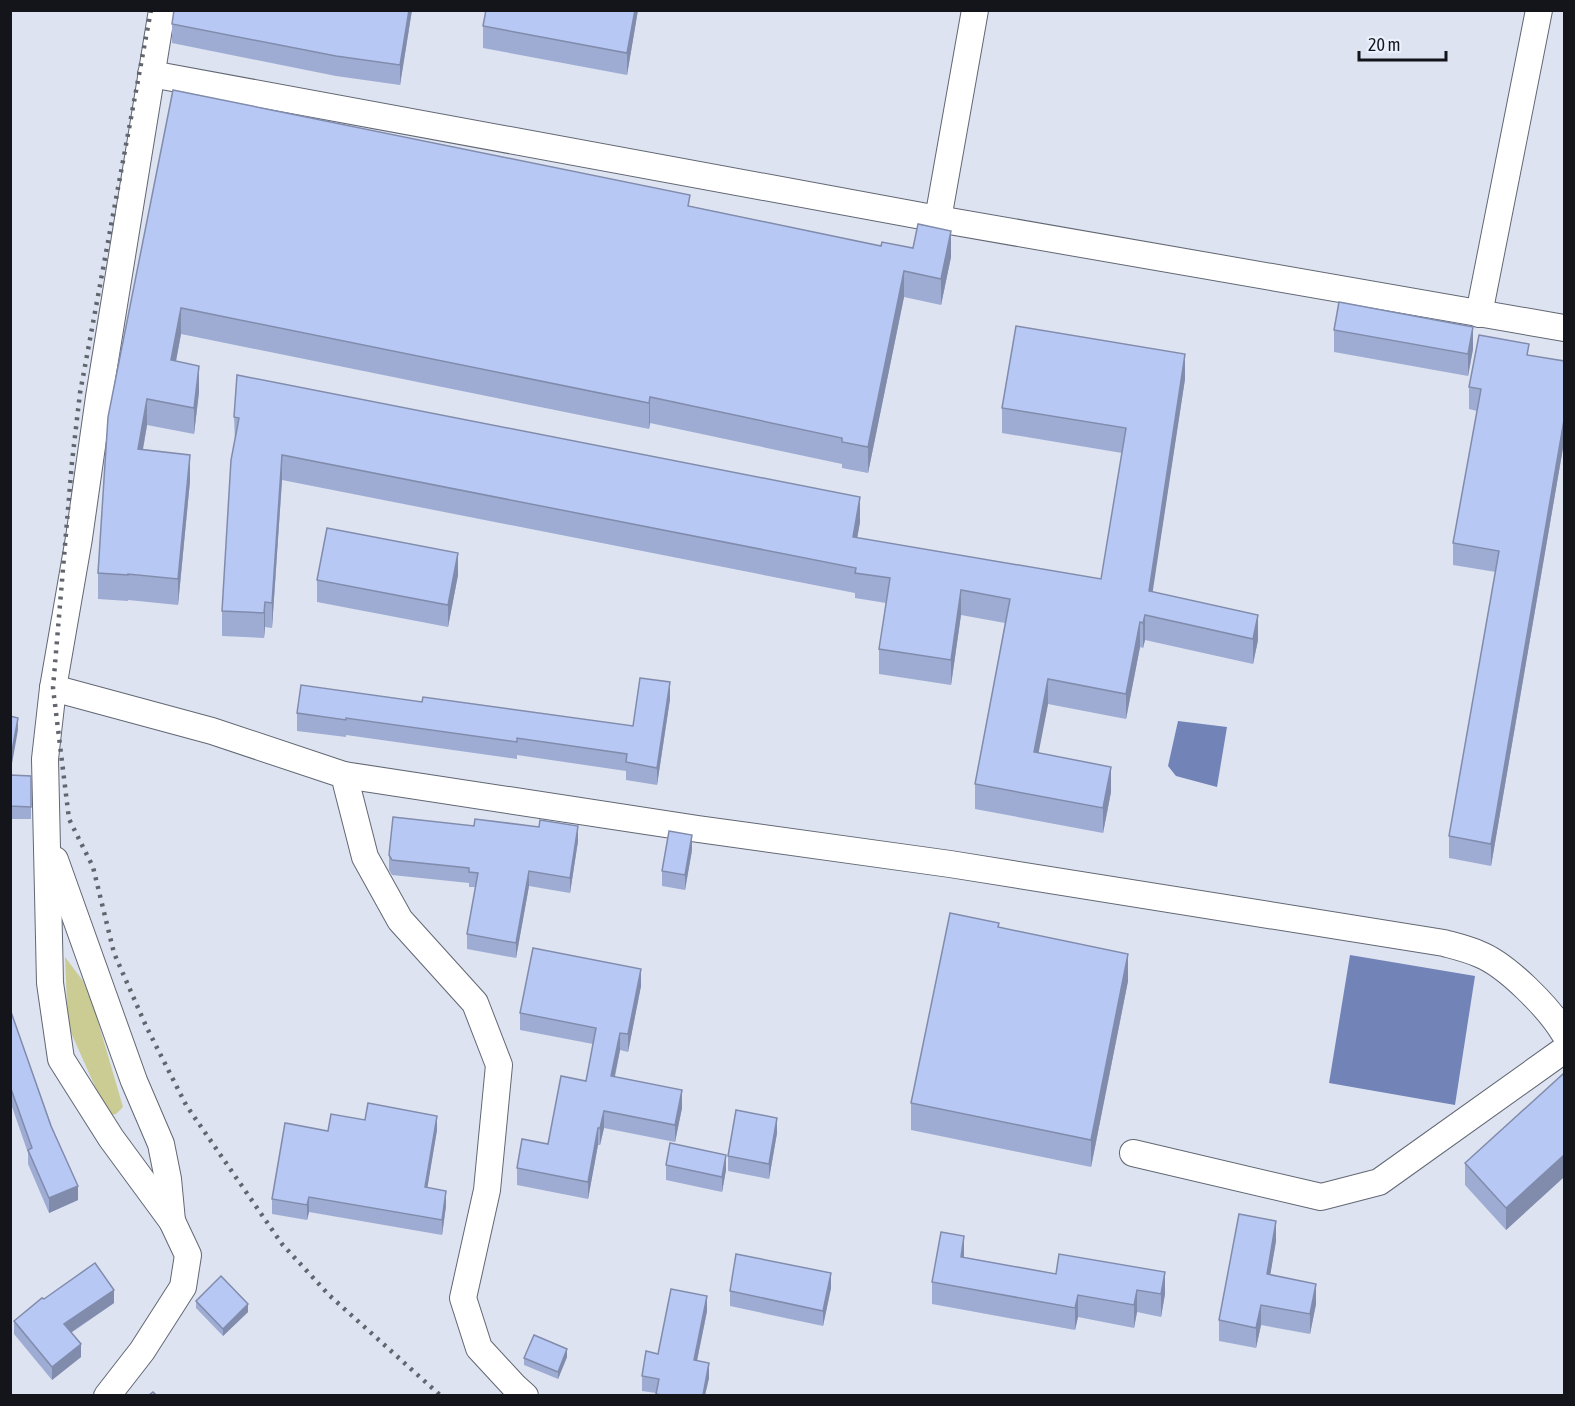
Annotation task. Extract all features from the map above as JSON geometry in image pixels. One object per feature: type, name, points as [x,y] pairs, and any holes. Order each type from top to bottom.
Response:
[{"type":"street","points":[[107,1395],[142,1352],[183,1287],[188,1255],[172,1221],[111,1138],[61,1059],[50,983],[45,759],[53,688],[79,538],[99,397],[162,10]]},
{"type":"street","points":[[938,219],[975,10]]},
{"type":"street","points":[[1479,314],[1539,10]]},
{"type":"street","points":[[151,74],[938,219],[1564,328]]},
{"type":"street","points":[[53,688],[212,731],[344,776],[962,866],[1444,943],[1481,955],[1508,973],[1555,1018],[1564,1033]]},
{"type":"street","points":[[344,776],[365,857],[400,920],[475,1003],[499,1065],[487,1190],[463,1298],[479,1348],[515,1388],[525,1395]]},
{"type":"street","points":[[47,838],[134,1081],[161,1144],[168,1179],[172,1221]]},
{"type":"street","points":[[1132,1153],[1322,1197],[1379,1182],[1564,1050]]},
{"type":"green space","points":[[65,957],[83,981],[94,1008],[123,1107],[116,1114],[111,1115],[106,1111],[68,1026]]},
{"type":"water","points":[[1178,721],[1227,727],[1217,787],[1176,776],[1168,766]]},
{"type":"water","points":[[1350,955],[1475,976],[1455,1105],[1329,1083]]},
{"type":"building","points":[[174,10],[409,10],[400,65],[336,56],[172,24]]},
{"type":"building","points":[[486,10],[635,10],[627,53],[483,26]]},
{"type":"building","points":[[173,90],[690,195],[688,206],[881,246],[882,242],[913,248],[918,224],[951,231],[941,279],[904,271],[868,447],[842,442],[842,438],[650,397],[649,403],[181,308],[171,360],[199,366],[194,408],[147,399],[138,449],[190,455],[178,579],[98,573],[108,417]]},
{"type":"building","points":[[1339,302],[1473,327],[1468,354],[1334,330]]},
{"type":"building","points":[[1016,326],[1185,354],[1149,591],[1258,615],[1253,639],[1145,615],[1143,623],[1140,622],[1126,694],[1048,679],[1034,752],[1111,767],[1103,808],[975,784],[1010,599],[961,590],[951,660],[879,649],[890,578],[855,573],[856,568],[282,455],[272,603],[265,602],[264,613],[222,611],[231,460],[239,418],[234,417],[237,375],[860,497],[853,537],[1101,579],[1126,428],[1002,408]]},
{"type":"building","points":[[1479,335],[1529,344],[1527,355],[1564,361],[1564,420],[1491,844],[1449,836],[1499,551],[1453,543],[1481,389],[1469,387]]},
{"type":"building","points":[[327,528],[458,553],[448,605],[317,580]]},
{"type":"building","points":[[640,678],[670,682],[657,768],[626,762],[627,754],[517,738],[517,742],[297,713],[301,685],[422,702],[423,697],[633,726]]},
{"type":"building","points":[[10,716],[18,718],[10,762]]},
{"type":"building","points":[[10,775],[31,776],[31,807],[10,806]]},
{"type":"building","points":[[393,817],[474,826],[475,819],[539,827],[540,820],[578,826],[570,878],[529,871],[516,943],[467,934],[478,873],[469,872],[469,868],[392,860],[389,855]]},
{"type":"building","points":[[669,831],[692,835],[685,875],[662,871]]},
{"type":"building","points":[[950,913],[999,923],[998,927],[1128,954],[1091,1140],[911,1103]]},
{"type":"building","points":[[533,948],[641,969],[628,1034],[620,1033],[611,1076],[682,1090],[675,1125],[604,1111],[600,1128],[598,1128],[588,1182],[517,1168],[522,1139],[548,1144],[561,1076],[586,1081],[596,1028],[520,1013]]},
{"type":"building","points":[[10,1009],[51,1126],[78,1186],[49,1198],[28,1150],[32,1148],[10,1086]]},
{"type":"building","points":[[1563,1074],[1564,1155],[1506,1208],[1465,1163]]},
{"type":"building","points":[[368,1103],[437,1116],[425,1187],[446,1191],[442,1220],[309,1197],[307,1205],[272,1199],[285,1123],[328,1131],[331,1114],[365,1120]]},
{"type":"building","points":[[736,1110],[777,1118],[769,1164],[728,1156]]},
{"type":"building","points":[[670,1143],[726,1155],[722,1177],[666,1165]]},
{"type":"building","points":[[1239,1214],[1276,1221],[1267,1274],[1316,1284],[1310,1314],[1261,1305],[1256,1328],[1219,1320]]},
{"type":"building","points":[[941,1232],[964,1236],[961,1257],[1056,1274],[1059,1254],[1165,1272],[1161,1294],[1137,1290],[1134,1305],[1078,1295],[1075,1308],[932,1282]]},
{"type":"building","points":[[736,1254],[831,1273],[823,1311],[730,1291]]},
{"type":"building","points":[[95,1263],[114,1290],[64,1324],[81,1344],[52,1367],[14,1321],[42,1298],[44,1299]]},
{"type":"building","points":[[221,1276],[248,1304],[223,1329],[196,1301]]},
{"type":"building","points":[[671,1289],[707,1296],[694,1360],[709,1363],[703,1395],[656,1394],[659,1379],[642,1376],[646,1351],[658,1354]]},
{"type":"building","points":[[534,1335],[567,1349],[558,1372],[524,1358]]},
{"type":"railway","points":[[151,10],[80,393],[72,462],[53,688],[69,819],[93,867],[114,953],[146,1026],[186,1105],[282,1244],[329,1295],[441,1396]]}]
